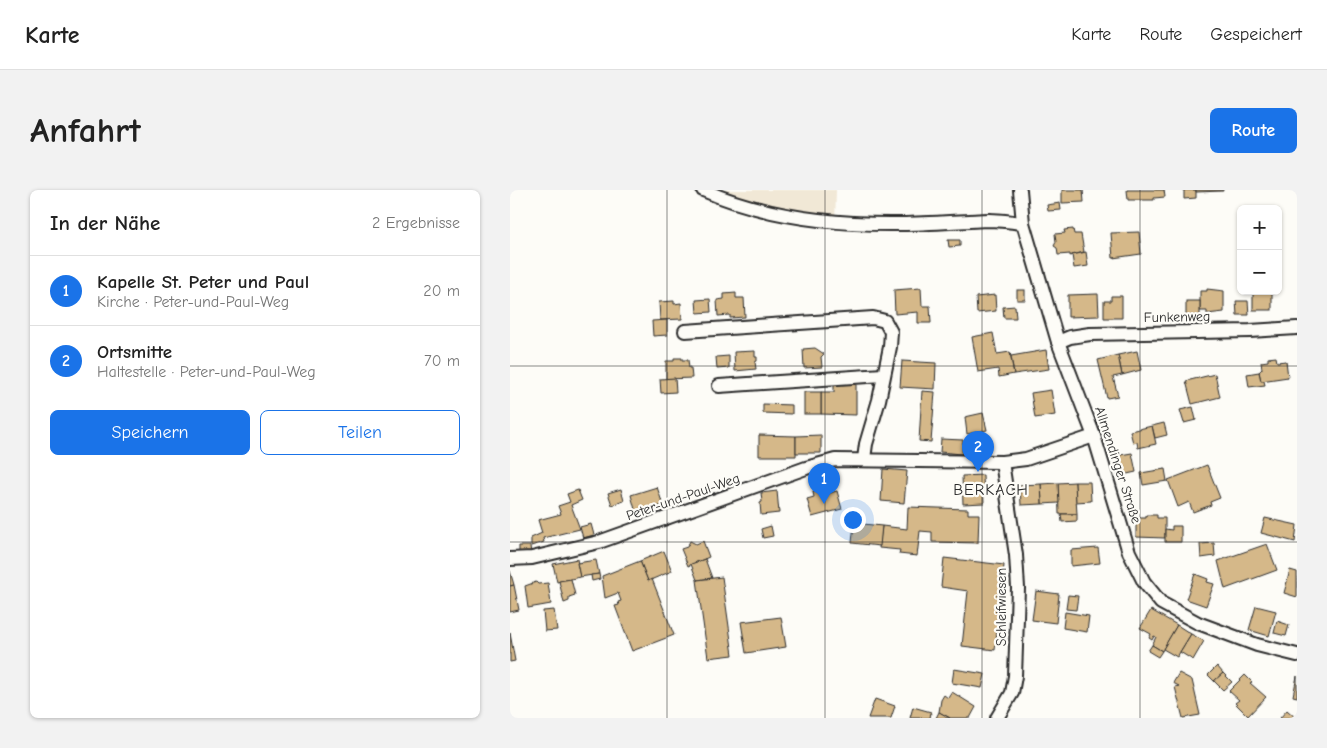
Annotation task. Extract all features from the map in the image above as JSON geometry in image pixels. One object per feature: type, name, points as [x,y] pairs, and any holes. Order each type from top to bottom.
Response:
[{"type":"street","points":[[702,190],[728,201],[781,215],[835,223],[901,224],[992,220],[1024,223]]},
{"type":"street","name":"Allmendinger Straße","points":[[1020,190],[1024,223],[1058,342],[1094,436],[1130,552],[1144,582],[1161,604],[1198,623],[1265,648],[1297,655]]},
{"type":"street","points":[[685,331],[884,320],[891,332],[879,400],[866,444],[864,459]]},
{"type":"street","name":"Funkenweg","points":[[1058,342],[1070,337],[1090,334],[1250,331],[1297,328]]},
{"type":"street","points":[[719,386],[883,374]]},
{"type":"street","name":"Peter-und-Paul-Weg","points":[[510,559],[532,558],[599,542],[806,468],[835,460],[1002,462],[1026,459],[1094,436]]},
{"type":"street","name":"Schleifwiesen","points":[[997,718],[1012,693],[1015,676],[1018,588],[1016,555],[1002,462]]},
{"type":"shaded area","points":[[703,190],[836,190],[835,223]]},
{"type":"building","points":[[1062,190],[1083,190],[1084,202],[1062,203]]},
{"type":"building","points":[[1127,190],[1164,190],[1165,197],[1154,198],[1154,200],[1128,200]]},
{"type":"building","points":[[1184,190],[1196,190],[1196,198],[1184,199]]},
{"type":"building","points":[[1196,190],[1223,190],[1223,191],[1196,192]]},
{"type":"building","points":[[1060,203],[1061,210],[1048,211],[1047,205]]},
{"type":"building","points":[[1073,229],[1074,234],[1081,234],[1084,252],[1070,256],[1070,254],[1058,255],[1057,248],[1054,246],[1056,242],[1055,234],[1065,233],[1064,230]]},
{"type":"building","points":[[1139,232],[1141,254],[1113,258],[1111,233]]},
{"type":"building","points":[[948,240],[960,240],[960,246],[949,247]]},
{"type":"building","points":[[1086,252],[1088,266],[1074,268],[1072,255]]},
{"type":"building","points":[[921,288],[922,306],[930,306],[931,323],[918,323],[918,312],[895,314],[894,290]]},
{"type":"building","points":[[1207,289],[1224,291],[1224,312],[1207,314],[1207,311],[1200,311],[1200,291],[1207,291]]},
{"type":"building","points":[[1017,290],[1025,290],[1025,300],[1017,300]]},
{"type":"building","points":[[736,293],[736,298],[744,298],[745,317],[730,318],[730,315],[718,316],[717,300],[724,299],[724,294]]},
{"type":"building","points":[[1098,294],[1099,316],[1068,317],[1068,295]]},
{"type":"building","points":[[995,295],[996,311],[977,313],[976,297]]},
{"type":"building","points":[[1253,295],[1272,295],[1272,310],[1253,310]]},
{"type":"building","points":[[1111,296],[1122,296],[1122,318],[1104,318],[1104,301],[1111,301]]},
{"type":"building","points":[[710,299],[711,312],[697,313],[696,300]]},
{"type":"building","points":[[674,301],[674,304],[681,303],[682,319],[660,320],[659,302]]},
{"type":"building","points":[[1186,301],[1200,301],[1200,316],[1186,316]]},
{"type":"building","points":[[1236,301],[1248,301],[1249,315],[1237,315]]},
{"type":"building","points":[[1015,306],[1016,318],[1004,318],[1003,307]]},
{"type":"building","points":[[667,320],[667,335],[653,336],[652,321]]},
{"type":"building","points":[[993,333],[997,354],[1010,352],[1014,374],[999,377],[998,369],[978,372],[972,337]]},
{"type":"building","points":[[815,348],[824,354],[821,357],[822,367],[804,368],[803,349]]},
{"type":"building","points":[[1046,350],[1049,369],[1014,374],[1011,356]]},
{"type":"building","points":[[755,351],[755,357],[757,357],[755,362],[756,369],[735,371],[734,352]]},
{"type":"building","points":[[1137,351],[1141,370],[1122,375],[1118,355]]},
{"type":"building","points":[[1118,355],[1122,375],[1113,377],[1118,396],[1107,398],[1098,360]]},
{"type":"building","points":[[729,356],[729,368],[717,369],[716,357]]},
{"type":"building","points":[[1276,357],[1277,362],[1286,361],[1288,377],[1261,381],[1259,372],[1262,369],[1261,362],[1268,361],[1268,358]]},
{"type":"building","points":[[674,358],[688,360],[692,378],[666,379],[666,361],[674,361]]},
{"type":"building","points":[[902,361],[936,363],[935,389],[900,387]]},
{"type":"building","points":[[1259,372],[1261,381],[1264,381],[1265,385],[1249,387],[1247,374]]},
{"type":"building","points":[[1215,374],[1220,397],[1192,404],[1186,381]]},
{"type":"building","points":[[675,378],[676,392],[661,393],[660,379]]},
{"type":"building","points":[[834,384],[856,384],[856,415],[821,414],[821,392],[834,392]]},
{"type":"building","points":[[1051,390],[1055,415],[1035,418],[1031,393]]},
{"type":"building","points":[[922,391],[935,392],[931,442],[919,441]]},
{"type":"building","points":[[804,392],[821,392],[821,414],[804,414]]},
{"type":"building","points":[[763,404],[792,405],[792,414],[763,413]]},
{"type":"building","points":[[1193,407],[1196,420],[1184,423],[1180,410]]},
{"type":"building","points":[[983,413],[987,430],[967,434],[965,417]]},
{"type":"building","points":[[1164,423],[1167,435],[1155,438],[1152,426]]},
{"type":"building","points":[[1152,426],[1156,444],[1138,448],[1137,442],[1133,443],[1130,431]]},
{"type":"building","points":[[759,435],[796,436],[796,456],[759,456]]},
{"type":"building","points":[[821,435],[821,453],[796,453],[796,436]]},
{"type":"building","points":[[941,439],[963,440],[962,454],[940,452]]},
{"type":"building","points":[[1132,453],[1136,472],[1118,476],[1114,456]]},
{"type":"building","points":[[1207,465],[1220,498],[1210,502],[1211,505],[1193,512],[1189,502],[1178,507],[1168,480]]},
{"type":"building","points":[[883,469],[907,471],[904,503],[881,501]]},
{"type":"building","points":[[1165,469],[1167,481],[1143,485],[1141,473]]},
{"type":"building","points":[[983,475],[984,503],[963,504],[962,476]]},
{"type":"building","points":[[1075,482],[1077,514],[1059,514],[1058,483]]},
{"type":"building","points":[[1075,482],[1090,482],[1091,501],[1076,502]]},
{"type":"building","points":[[1058,483],[1059,503],[1042,504],[1041,484]]},
{"type":"building","points":[[1041,484],[1042,504],[1021,505],[1020,485]]},
{"type":"building","points":[[657,487],[663,505],[636,513],[631,495]]},
{"type":"building","points":[[621,489],[624,501],[612,505],[608,493]]},
{"type":"building","points":[[578,490],[582,500],[571,505],[580,529],[543,538],[544,542],[531,546],[531,538],[542,533],[538,520],[561,514],[558,506],[570,502],[567,494]]},
{"type":"building","points":[[820,490],[821,495],[837,491],[842,509],[812,517],[807,499],[814,497],[813,492]]},
{"type":"building","points":[[777,491],[779,513],[761,515],[761,493]]},
{"type":"building","points":[[908,507],[968,509],[968,514],[979,514],[978,543],[932,542],[932,532],[920,531],[917,556],[899,554],[900,550],[879,548],[882,526],[907,529]]},
{"type":"building","points":[[1061,514],[1077,514],[1077,521],[1062,522]]},
{"type":"building","points":[[1146,515],[1157,515],[1157,518],[1165,518],[1165,538],[1136,537],[1136,518],[1146,518]]},
{"type":"building","points":[[1265,518],[1297,525],[1295,542],[1261,533]]},
{"type":"building","points":[[854,523],[882,526],[880,546],[852,543]]},
{"type":"building","points":[[591,524],[594,535],[583,538],[580,527]]},
{"type":"building","points":[[771,526],[773,536],[763,538],[761,529]]},
{"type":"building","points":[[1172,526],[1181,526],[1181,542],[1165,542],[1165,529],[1172,530]]},
{"type":"building","points":[[690,541],[696,544],[703,541],[709,557],[688,566],[681,549],[687,547]]},
{"type":"building","points":[[1214,543],[1215,556],[1201,558],[1200,544]]},
{"type":"building","points":[[1267,544],[1277,570],[1225,589],[1218,561]]},
{"type":"building","points":[[519,546],[530,546],[531,554],[519,554]]},
{"type":"building","points":[[1098,548],[1100,563],[1071,566],[1071,550]]},
{"type":"building","points":[[664,551],[672,571],[648,581],[640,561]]},
{"type":"building","points":[[944,558],[1004,565],[995,650],[962,646],[968,591],[941,587]]},
{"type":"building","points":[[577,559],[580,577],[557,582],[553,564]]},
{"type":"building","points":[[705,559],[712,578],[697,580],[691,564]]},
{"type":"building","points":[[596,560],[599,574],[580,577],[577,563]]},
{"type":"building","points":[[640,561],[648,581],[652,579],[674,635],[632,651],[615,606],[619,605],[618,602],[621,601],[618,593],[605,598],[602,576]]},
{"type":"building","points":[[1290,570],[1297,572],[1297,597],[1284,593]]},
{"type":"building","points":[[510,571],[514,585],[510,586]]},
{"type":"building","points":[[599,574],[600,579],[592,581],[591,575]]},
{"type":"building","points":[[1195,574],[1208,579],[1207,582],[1214,584],[1206,606],[1186,599]]},
{"type":"building","points":[[722,577],[733,655],[708,658],[697,580]]},
{"type":"building","points":[[571,579],[575,595],[569,597],[569,601],[564,603],[559,581]]},
{"type":"building","points":[[536,582],[538,584],[548,583],[551,604],[528,608],[525,586]]},
{"type":"building","points":[[514,585],[519,610],[510,612],[510,586]]},
{"type":"building","points":[[1036,591],[1059,594],[1056,623],[1032,620]]},
{"type":"building","points":[[1068,595],[1078,596],[1076,610],[1066,609]]},
{"type":"building","points":[[1256,606],[1276,611],[1269,636],[1249,630]]},
{"type":"building","points":[[554,610],[557,630],[545,631],[543,611]]},
{"type":"building","points":[[1151,610],[1177,625],[1162,651],[1152,645],[1156,637],[1154,636],[1152,640],[1149,638],[1151,634],[1140,628]]},
{"type":"building","points":[[1065,612],[1089,616],[1087,632],[1063,628]]},
{"type":"building","points":[[781,617],[786,647],[746,653],[741,622]]},
{"type":"building","points":[[1277,621],[1289,625],[1286,636],[1274,633]]},
{"type":"building","points":[[1177,625],[1191,634],[1177,657],[1163,649]]},
{"type":"building","points":[[510,633],[515,661],[510,662]]},
{"type":"building","points":[[1191,634],[1204,641],[1193,660],[1180,652]]},
{"type":"building","points":[[1152,645],[1162,651],[1158,657],[1148,651]]},
{"type":"building","points":[[1217,666],[1223,673],[1214,681],[1208,675]]},
{"type":"building","points":[[954,669],[985,674],[982,688],[952,683]]},
{"type":"building","points":[[1179,673],[1192,680],[1200,715],[1183,718],[1175,687],[1179,686],[1173,683]]},
{"type":"building","points":[[1223,673],[1232,682],[1223,690],[1214,681]]},
{"type":"building","points":[[1245,675],[1252,682],[1250,683],[1266,697],[1248,716],[1235,703],[1239,700],[1229,691]]},
{"type":"building","points":[[1297,676],[1297,697],[1293,696]]},
{"type":"building","points":[[952,692],[976,707],[970,718],[950,718],[939,712],[944,695],[948,698]]},
{"type":"building","points":[[875,699],[895,706],[891,718],[868,718]]},
{"type":"building","points":[[913,707],[931,712],[930,718],[910,718]]},
{"type":"building","points":[[1287,710],[1296,718],[1280,718]]},
{"type":"building","points":[[939,712],[950,718],[936,718]]},
{"type":"place","name":"Ortsmitte","points":[[978,472]]},
{"type":"place","name":"Kapelle St. Peter und Paul","points":[[824,504]]},
{"type":"district","name":"BERKACH","points":[[991,490]]}]
